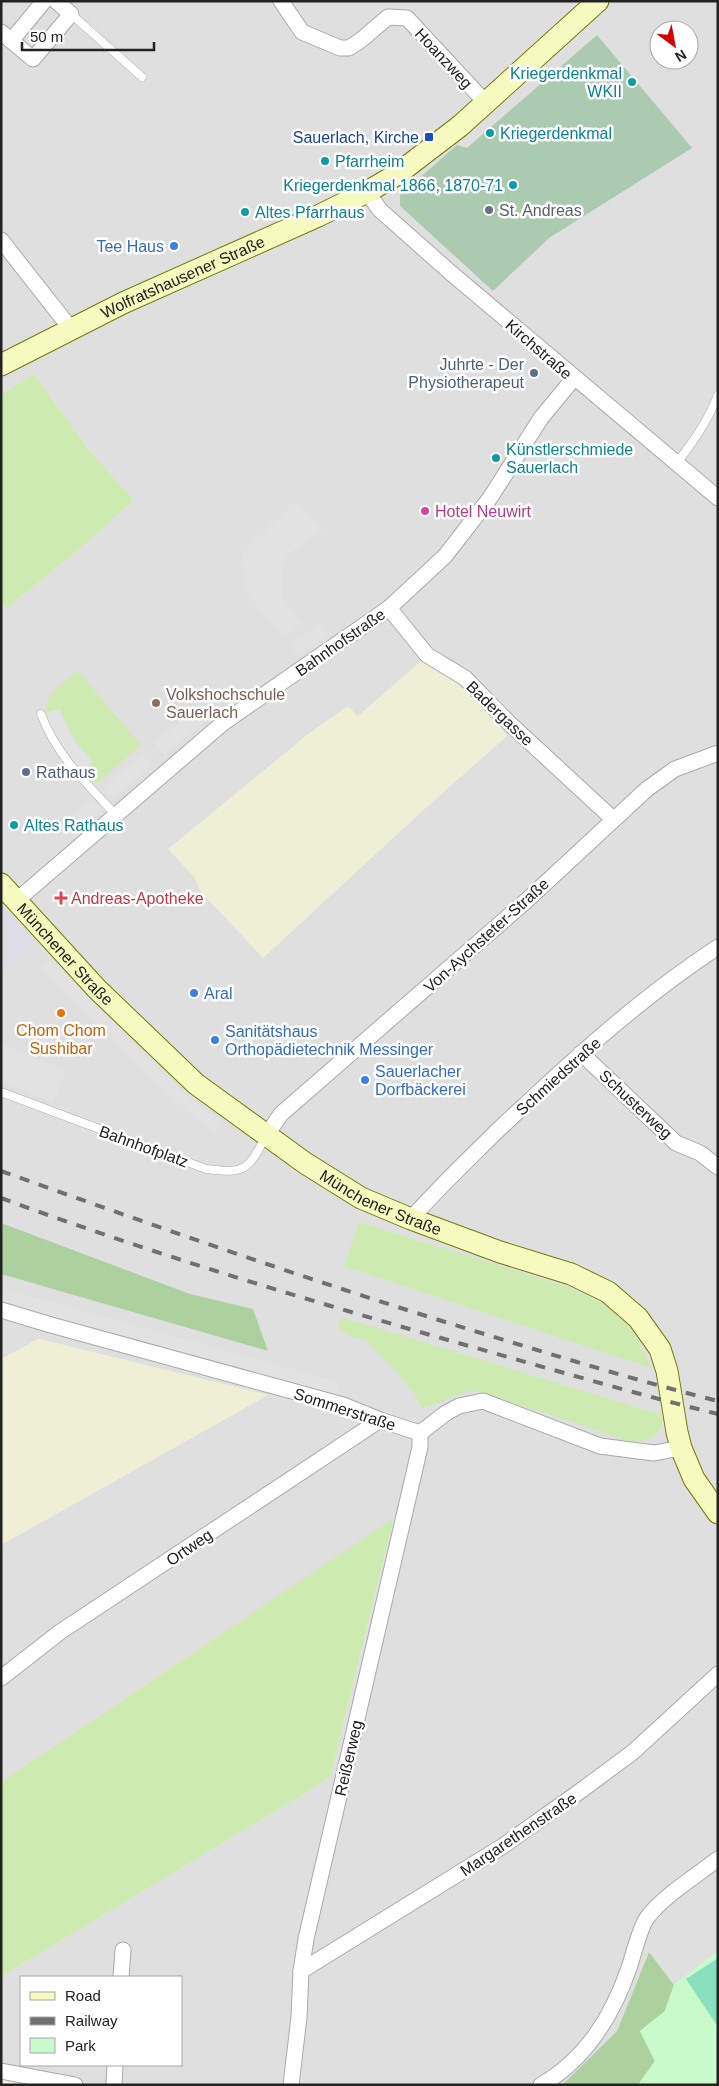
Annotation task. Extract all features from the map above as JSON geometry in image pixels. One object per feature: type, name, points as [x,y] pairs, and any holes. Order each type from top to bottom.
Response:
[{"type":"main road","name":"Wolfratshausener Straße","points":[[1,366],[71,328],[157,286],[318,216],[367,192],[396,175],[486,103],[598,1]]},
{"type":"main road","name":"Münchener Straße","points":[[1,884],[113,1005],[196,1084],[305,1163],[361,1198],[411,1219],[491,1249],[571,1274],[608,1292],[638,1318],[660,1349],[667,1371],[676,1432],[694,1480],[718,1513]]},
{"type":"street","points":[[44,1],[6,36],[33,59],[71,14],[56,1]]},
{"type":"street","name":"Hoanzweg","points":[[281,1],[302,32],[340,48],[348,48],[361,40],[388,17],[407,18],[486,103]]},
{"type":"street","name":"Kirchstraße","points":[[367,192],[380,210],[412,238],[574,378],[718,498]]},
{"type":"street","points":[[1,240],[71,328]]},
{"type":"street","name":"Bahnhofstraße","points":[[16,901],[223,723],[389,608],[445,556],[490,498],[541,418],[574,378]]},
{"type":"street","name":"Badergasse","points":[[389,608],[427,655],[465,678],[508,722],[612,819]]},
{"type":"street","name":"Von-Aychsteter-Straße","points":[[266,1136],[281,1114],[519,907],[612,819],[647,789],[675,769],[718,753]]},
{"type":"street","name":"Schmiedstraße","points":[[411,1219],[455,1171],[581,1053],[674,977],[718,947]]},
{"type":"street","name":"Schusterweg","points":[[581,1053],[676,1143],[700,1153],[718,1167]]},
{"type":"street","name":"Sommerstraße","points":[[1,1310],[344,1405],[380,1420],[420,1433]]},
{"type":"street","points":[[420,1433],[446,1413],[459,1406],[483,1401],[600,1446],[654,1453],[681,1448]]},
{"type":"street","name":"Ortweg","points":[[1,1678],[60,1632],[380,1420]]},
{"type":"street","name":"Reißerweg","points":[[291,2085],[299,2017],[301,1971],[306,1939],[420,1447],[420,1433]]},
{"type":"street","name":"Margarethenstraße","points":[[301,1971],[503,1846],[580,1792],[633,1752],[718,1674]]},
{"type":"street","points":[[541,2085],[561,2074],[595,2039],[625,1981],[646,1918],[663,1902],[718,1859]]},
{"type":"street","points":[[121,1976],[123,1950]]},
{"type":"street","points":[[114,2085],[115,2066]]},
{"type":"street","points":[[1,2071],[76,2085]]},
{"type":"lane","points":[[71,14],[142,77]]},
{"type":"lane","points":[[676,464],[711,414],[718,395]]},
{"type":"lane","points":[[41,714],[48,733],[62,756],[116,815]]},
{"type":"lane","name":"Bahnhofplatz","points":[[4,1094],[206,1169],[235,1171],[245,1168],[255,1157],[266,1136]]},
{"type":"shaded area","points":[[1,1],[718,1],[718,1951],[674,1985],[649,1952],[617,2031],[562,2085],[40,2085],[1,2078],[1,1977],[330,1778],[394,1519],[1,1782],[1,1545],[267,1395],[39,1339],[1,1359],[1,602],[7,608],[82,547],[134,500],[89,450],[34,374],[1,395]]},
{"type":"shaded area","points":[[295,502],[324,529],[286,556],[282,576],[282,597],[302,623],[283,638],[244,590],[243,552]]},
{"type":"shaded area","points":[[320,623],[328,635],[299,656],[290,645]]},
{"type":"shaded area","points":[[60,709],[67,728],[77,746],[94,762],[78,774],[41,714]]},
{"type":"shaded area","points":[[196,709],[206,721],[164,755],[154,743]]},
{"type":"shaded area","points":[[143,754],[153,765],[112,800],[102,789]]},
{"type":"shaded area","points":[[93,799],[101,809],[71,835],[62,825]]},
{"type":"shaded area","points":[[1,905],[35,941],[1,975]]},
{"type":"shaded area","points":[[52,959],[148,1059],[184,1093],[223,1123],[215,1133],[177,1102],[92,1021],[42,968]]},
{"type":"shaded area","points":[[1,1044],[66,1071],[53,1103],[1,1081]]},
{"type":"shaded area","points":[[1,1288],[338,1382],[341,1397],[1,1302]]},
{"type":"green space","points":[[597,35],[692,148],[549,238],[493,291],[400,206],[400,195],[457,145],[467,148]]},
{"type":"green space","points":[[34,374],[89,450],[134,500],[82,547],[7,608],[1,602],[1,395]]},
{"type":"green space","points":[[421,661],[459,680],[497,721],[507,736],[419,814],[263,958],[200,891],[195,878],[168,849],[312,731],[348,706],[358,716]]},
{"type":"green space","points":[[78,671],[141,745],[96,784],[83,769],[93,761],[74,738],[60,709],[46,713],[52,694],[61,684]]},
{"type":"green space","points":[[359,1222],[570,1288],[599,1302],[610,1309],[629,1328],[637,1339],[651,1368],[344,1266]]},
{"type":"green space","points":[[1,1223],[190,1294],[253,1309],[268,1351],[1,1274]]},
{"type":"green space","points":[[341,1317],[662,1415],[662,1425],[655,1436],[642,1441],[629,1442],[472,1390],[422,1409],[415,1395],[396,1371],[365,1340],[350,1336],[338,1328]]},
{"type":"green space","points":[[39,1339],[268,1395],[1,1545],[1,1359]]},
{"type":"green space","points":[[394,1518],[330,1778],[1,1977],[1,1782]]},
{"type":"green space","points":[[718,1951],[718,2085],[638,2085],[655,2061],[640,2031],[665,2011],[674,1985]]},
{"type":"green space","points":[[649,1952],[674,1985],[665,2011],[640,2031],[655,2061],[638,2085],[562,2085],[617,2031]]},
{"type":"green space","points":[[718,1958],[718,2027],[686,1979]]},
{"type":"railway","points":[[1,1171],[360,1295],[570,1360],[718,1401]]},
{"type":"railway","points":[[1,1198],[115,1238],[288,1293],[558,1371],[718,1414]]},
{"type":"place","name":"Kriegerdenkmal WKII","points":[[632,82]]},
{"type":"place","name":"Kriegerdenkmal","points":[[490,133]]},
{"type":"place","name":"Sauerlach, Kirche","points":[[429,137]]},
{"type":"place","name":"Pfarrheim","points":[[325,161]]},
{"type":"place","name":"Kriegerdenkmal 1866, 1870-71","points":[[513,185]]},
{"type":"place","name":"St. Andreas","points":[[489,210]]},
{"type":"place","name":"Altes Pfarrhaus","points":[[245,212]]},
{"type":"place","name":"Tee Haus","points":[[174,246]]},
{"type":"place","name":"Juhrte - Der Physiotherapeut","points":[[534,373]]},
{"type":"place","name":"Künstlerschmiede Sauerlach","points":[[496,458]]},
{"type":"place","name":"Hotel Neuwirt","points":[[425,511]]},
{"type":"place","name":"Volkshochschule Sauerlach","points":[[156,703]]},
{"type":"place","name":"Rathaus","points":[[26,772]]},
{"type":"place","name":"Altes Rathaus","points":[[14,825]]},
{"type":"place","name":"Andreas-Apotheke","points":[[61,898]]},
{"type":"place","name":"Aral","points":[[194,993]]},
{"type":"place","name":"Chom Chom Sushibar","points":[[61,1013]]},
{"type":"place","name":"Sanitätshaus Orthopädietechnik Messinger","points":[[215,1040]]},
{"type":"place","name":"Sauerlacher Dorfbäckerei","points":[[365,1080]]}]
